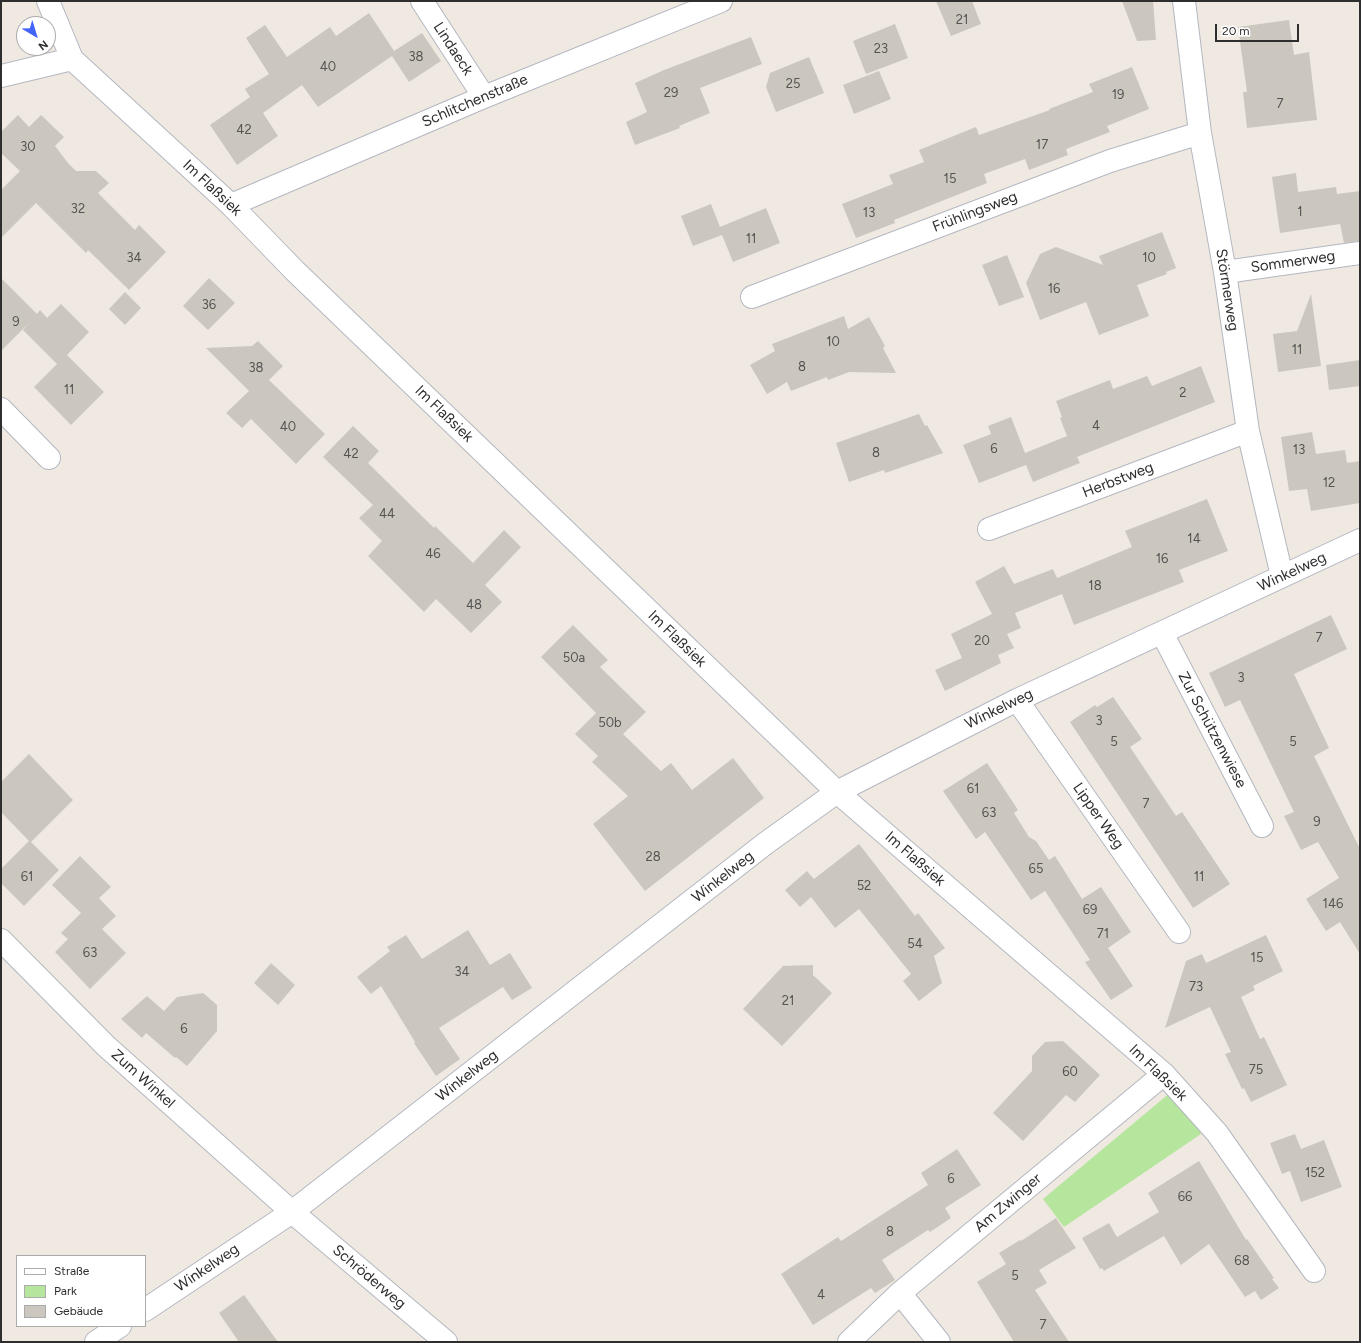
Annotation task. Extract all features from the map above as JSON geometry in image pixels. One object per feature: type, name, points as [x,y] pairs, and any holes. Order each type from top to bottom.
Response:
[{"type":"street","name":"Im Flaßsiek","points":[[48,1],[72,59],[231,204],[295,271],[837,792],[1164,1074],[1217,1133],[1314,1271]]},
{"type":"street","name":"Lindaeck","points":[[422,1],[484,97]]},
{"type":"street","name":"Schlitchenstraße","points":[[231,204],[484,97],[721,1]]},
{"type":"street","name":"Störmerweg","points":[[1184,1],[1200,133],[1225,272],[1248,431],[1282,576]]},
{"type":"street","points":[[1,76],[72,59]]},
{"type":"street","name":"Frühlingsweg","points":[[752,297],[1110,160],[1200,133]]},
{"type":"street","name":"Sommerweg","points":[[1225,272],[1360,253]]},
{"type":"street","points":[[1,409],[49,458]]},
{"type":"street","name":"Herbstweg","points":[[989,529],[1248,431]]},
{"type":"street","name":"Winkelweg","points":[[146,1309],[292,1212],[766,843],[837,792],[1017,700],[1360,540]]},
{"type":"street","name":"Zur Schützenwiese","points":[[1162,633],[1262,826]]},
{"type":"street","name":"Lipper Weg","points":[[1017,700],[1179,932]]},
{"type":"street","name":"Zum Winkel","points":[[1,940],[106,1046],[292,1212]]},
{"type":"street","name":"Am Zwinger","points":[[849,1342],[900,1293],[1164,1074]]},
{"type":"street","name":"Schröderweg","points":[[292,1212],[446,1342]]},
{"type":"street","points":[[900,1293],[939,1342]]},
{"type":"street","points":[[96,1342],[118,1327]]},
{"type":"green space","points":[[1171,1092],[1199,1129],[1201,1134],[1064,1227],[1043,1199]]},
{"type":"building","points":[[936,1],[972,1],[981,24],[951,36]]},
{"type":"building","points":[[1122,1],[1153,1],[1156,40],[1137,41]]},
{"type":"building","points":[[369,13],[394,51],[422,33],[441,61],[409,82],[392,56],[318,107],[302,85],[263,113],[278,136],[237,165],[210,125],[250,97],[245,89],[269,74],[246,38],[265,25],[287,57],[330,27],[336,36]]},
{"type":"building","points":[[1289,20],[1294,55],[1309,52],[1317,120],[1247,128],[1243,92],[1247,92],[1238,27]]},
{"type":"building","points":[[895,24],[908,58],[866,74],[853,41]]},
{"type":"building","points":[[751,37],[762,64],[700,88],[710,113],[679,126],[680,128],[635,145],[626,122],[647,112],[635,83],[664,70]]},
{"type":"building","points":[[809,57],[824,93],[776,112],[766,87],[770,73]]},
{"type":"building","points":[[1132,67],[1149,109],[1107,126],[1110,132],[1066,149],[1068,155],[1029,170],[1025,159],[984,174],[987,183],[894,220],[895,223],[856,238],[842,204],[893,184],[889,175],[924,162],[919,150],[976,127],[979,135],[1050,110],[1049,109],[1093,92],[1089,84]]},
{"type":"building","points":[[879,71],[891,99],[854,114],[843,85]]},
{"type":"building","points":[[18,115],[29,127],[41,115],[64,137],[55,146],[68,163],[76,171],[96,171],[109,183],[98,193],[135,230],[139,225],[166,252],[129,290],[88,250],[86,253],[36,203],[1,238],[1,190],[20,171],[1,153],[1,132]]},
{"type":"building","points":[[1296,173],[1298,192],[1336,187],[1337,194],[1360,191],[1360,241],[1344,243],[1340,224],[1280,233],[1272,177]]},
{"type":"building","points":[[711,204],[720,227],[766,208],[780,243],[733,262],[722,235],[693,246],[681,216]]},
{"type":"building","points":[[1162,232],[1176,268],[1166,272],[1167,274],[1137,285],[1149,316],[1099,335],[1086,302],[1040,320],[1026,283],[1040,254],[1056,247],[1103,265],[1099,256]]},
{"type":"building","points":[[1007,255],[1024,297],[999,306],[982,265]]},
{"type":"building","points":[[1,278],[37,314],[40,310],[47,318],[61,304],[89,332],[67,355],[104,392],[71,425],[34,387],[57,364],[23,330],[29,323],[1,351]]},
{"type":"building","points":[[209,278],[235,303],[208,330],[183,306]]},
{"type":"building","points":[[125,292],[141,308],[125,325],[109,309]]},
{"type":"building","points":[[1311,294],[1321,366],[1278,372],[1273,334],[1297,331]]},
{"type":"building","points":[[844,316],[848,329],[869,317],[885,346],[883,348],[896,373],[849,372],[828,380],[827,377],[791,391],[787,382],[767,394],[750,365],[775,351],[772,344]]},
{"type":"building","points":[[258,341],[283,366],[269,380],[325,434],[296,464],[251,419],[242,428],[226,413],[249,391],[206,348],[252,346]]},
{"type":"building","points":[[1360,360],[1360,386],[1329,390],[1326,365]]},
{"type":"building","points":[[1201,366],[1215,402],[1077,457],[1080,463],[1033,482],[1026,465],[979,483],[963,445],[991,434],[988,426],[1011,417],[1025,453],[1067,436],[1060,418],[1062,417],[1056,401],[1110,380],[1113,389],[1147,376],[1152,386]]},
{"type":"building","points":[[919,414],[943,453],[885,473],[884,470],[849,482],[836,443]]},
{"type":"building","points":[[353,426],[379,451],[368,463],[434,528],[435,526],[473,563],[504,530],[521,547],[485,585],[502,602],[471,633],[436,599],[424,612],[368,556],[382,541],[359,518],[373,505],[323,457]]},
{"type":"building","points":[[1312,432],[1316,454],[1345,450],[1347,463],[1360,461],[1360,503],[1311,511],[1307,489],[1289,491],[1281,437]]},
{"type":"building","points":[[1207,499],[1228,551],[1179,570],[1184,582],[1074,625],[1062,594],[1015,613],[1021,628],[1007,634],[1014,648],[998,655],[1001,663],[945,691],[935,670],[962,658],[951,634],[992,614],[975,582],[1004,566],[1014,584],[1053,569],[1057,578],[1132,547],[1125,531]]},
{"type":"building","points":[[1331,615],[1347,649],[1294,674],[1329,748],[1314,756],[1360,849],[1360,954],[1340,922],[1326,931],[1306,899],[1339,878],[1318,842],[1301,850],[1284,816],[1294,812],[1240,700],[1225,707],[1209,673]]},
{"type":"building","points":[[573,625],[608,660],[600,667],[646,712],[623,734],[661,771],[671,763],[692,790],[733,758],[764,798],[645,891],[593,824],[628,796],[592,762],[598,756],[575,734],[596,713],[541,657]]},
{"type":"building","points":[[1113,697],[1142,739],[1130,747],[1176,816],[1182,812],[1230,884],[1193,908],[1070,722],[1095,705],[1097,707]]},
{"type":"building","points":[[29,754],[73,800],[31,842],[59,870],[24,906],[1,883],[1,869],[29,841],[1,812],[1,782]]},
{"type":"building","points":[[987,763],[1018,810],[1014,813],[1029,837],[1036,841],[1049,860],[1055,856],[1082,899],[1101,887],[1131,932],[1108,948],[1133,986],[1111,1000],[1085,962],[1090,960],[1045,891],[1031,900],[985,832],[976,839],[943,791]]},
{"type":"building","points":[[859,844],[915,916],[918,913],[945,948],[934,956],[942,983],[919,1001],[903,981],[911,974],[859,909],[835,928],[811,897],[800,907],[785,890],[807,871],[814,879]]},
{"type":"building","points":[[80,856],[111,887],[99,898],[116,916],[102,929],[126,953],[90,989],[55,952],[68,939],[61,933],[81,913],[52,885]]},
{"type":"building","points":[[468,930],[490,965],[510,953],[532,988],[512,1000],[503,987],[439,1028],[460,1059],[436,1076],[414,1043],[415,1042],[381,986],[371,994],[357,977],[390,951],[387,947],[406,935],[422,959]]},
{"type":"building","points":[[1266,935],[1283,971],[1253,986],[1255,990],[1241,997],[1260,1039],[1264,1037],[1287,1085],[1251,1102],[1244,1088],[1242,1089],[1225,1054],[1231,1052],[1210,1007],[1165,1028],[1186,961],[1202,954],[1206,963]]},
{"type":"building","points":[[271,963],[295,985],[278,1005],[254,983]]},
{"type":"building","points":[[813,965],[813,975],[832,993],[782,1046],[743,1009],[783,966]]},
{"type":"building","points":[[203,993],[217,1005],[217,1031],[187,1066],[176,1057],[175,1058],[146,1033],[142,1038],[121,1019],[147,996],[164,1011],[177,997]]},
{"type":"building","points":[[1063,1041],[1100,1075],[1075,1102],[1066,1095],[1023,1141],[993,1113],[1032,1071],[1032,1056],[1045,1042]]},
{"type":"building","points":[[1295,1134],[1301,1149],[1324,1140],[1342,1187],[1301,1202],[1290,1171],[1282,1174],[1270,1143]]},
{"type":"building","points":[[957,1149],[981,1185],[945,1208],[951,1218],[930,1232],[928,1230],[882,1260],[895,1280],[875,1293],[871,1288],[813,1325],[781,1274],[838,1237],[841,1241],[928,1185],[921,1173]]},
{"type":"building","points":[[1199,1161],[1246,1240],[1247,1239],[1274,1278],[1272,1279],[1279,1288],[1261,1300],[1255,1291],[1245,1297],[1209,1244],[1181,1265],[1164,1236],[1104,1271],[1102,1268],[1100,1269],[1082,1238],[1109,1223],[1117,1237],[1159,1212],[1148,1193]]},
{"type":"building","points":[[1056,1218],[1076,1248],[1039,1270],[1047,1283],[1035,1290],[1069,1342],[1014,1342],[977,1282],[1006,1264],[999,1253],[1020,1240],[1021,1241]]},
{"type":"building","points":[[244,1295],[278,1342],[239,1342],[219,1313]]}]
